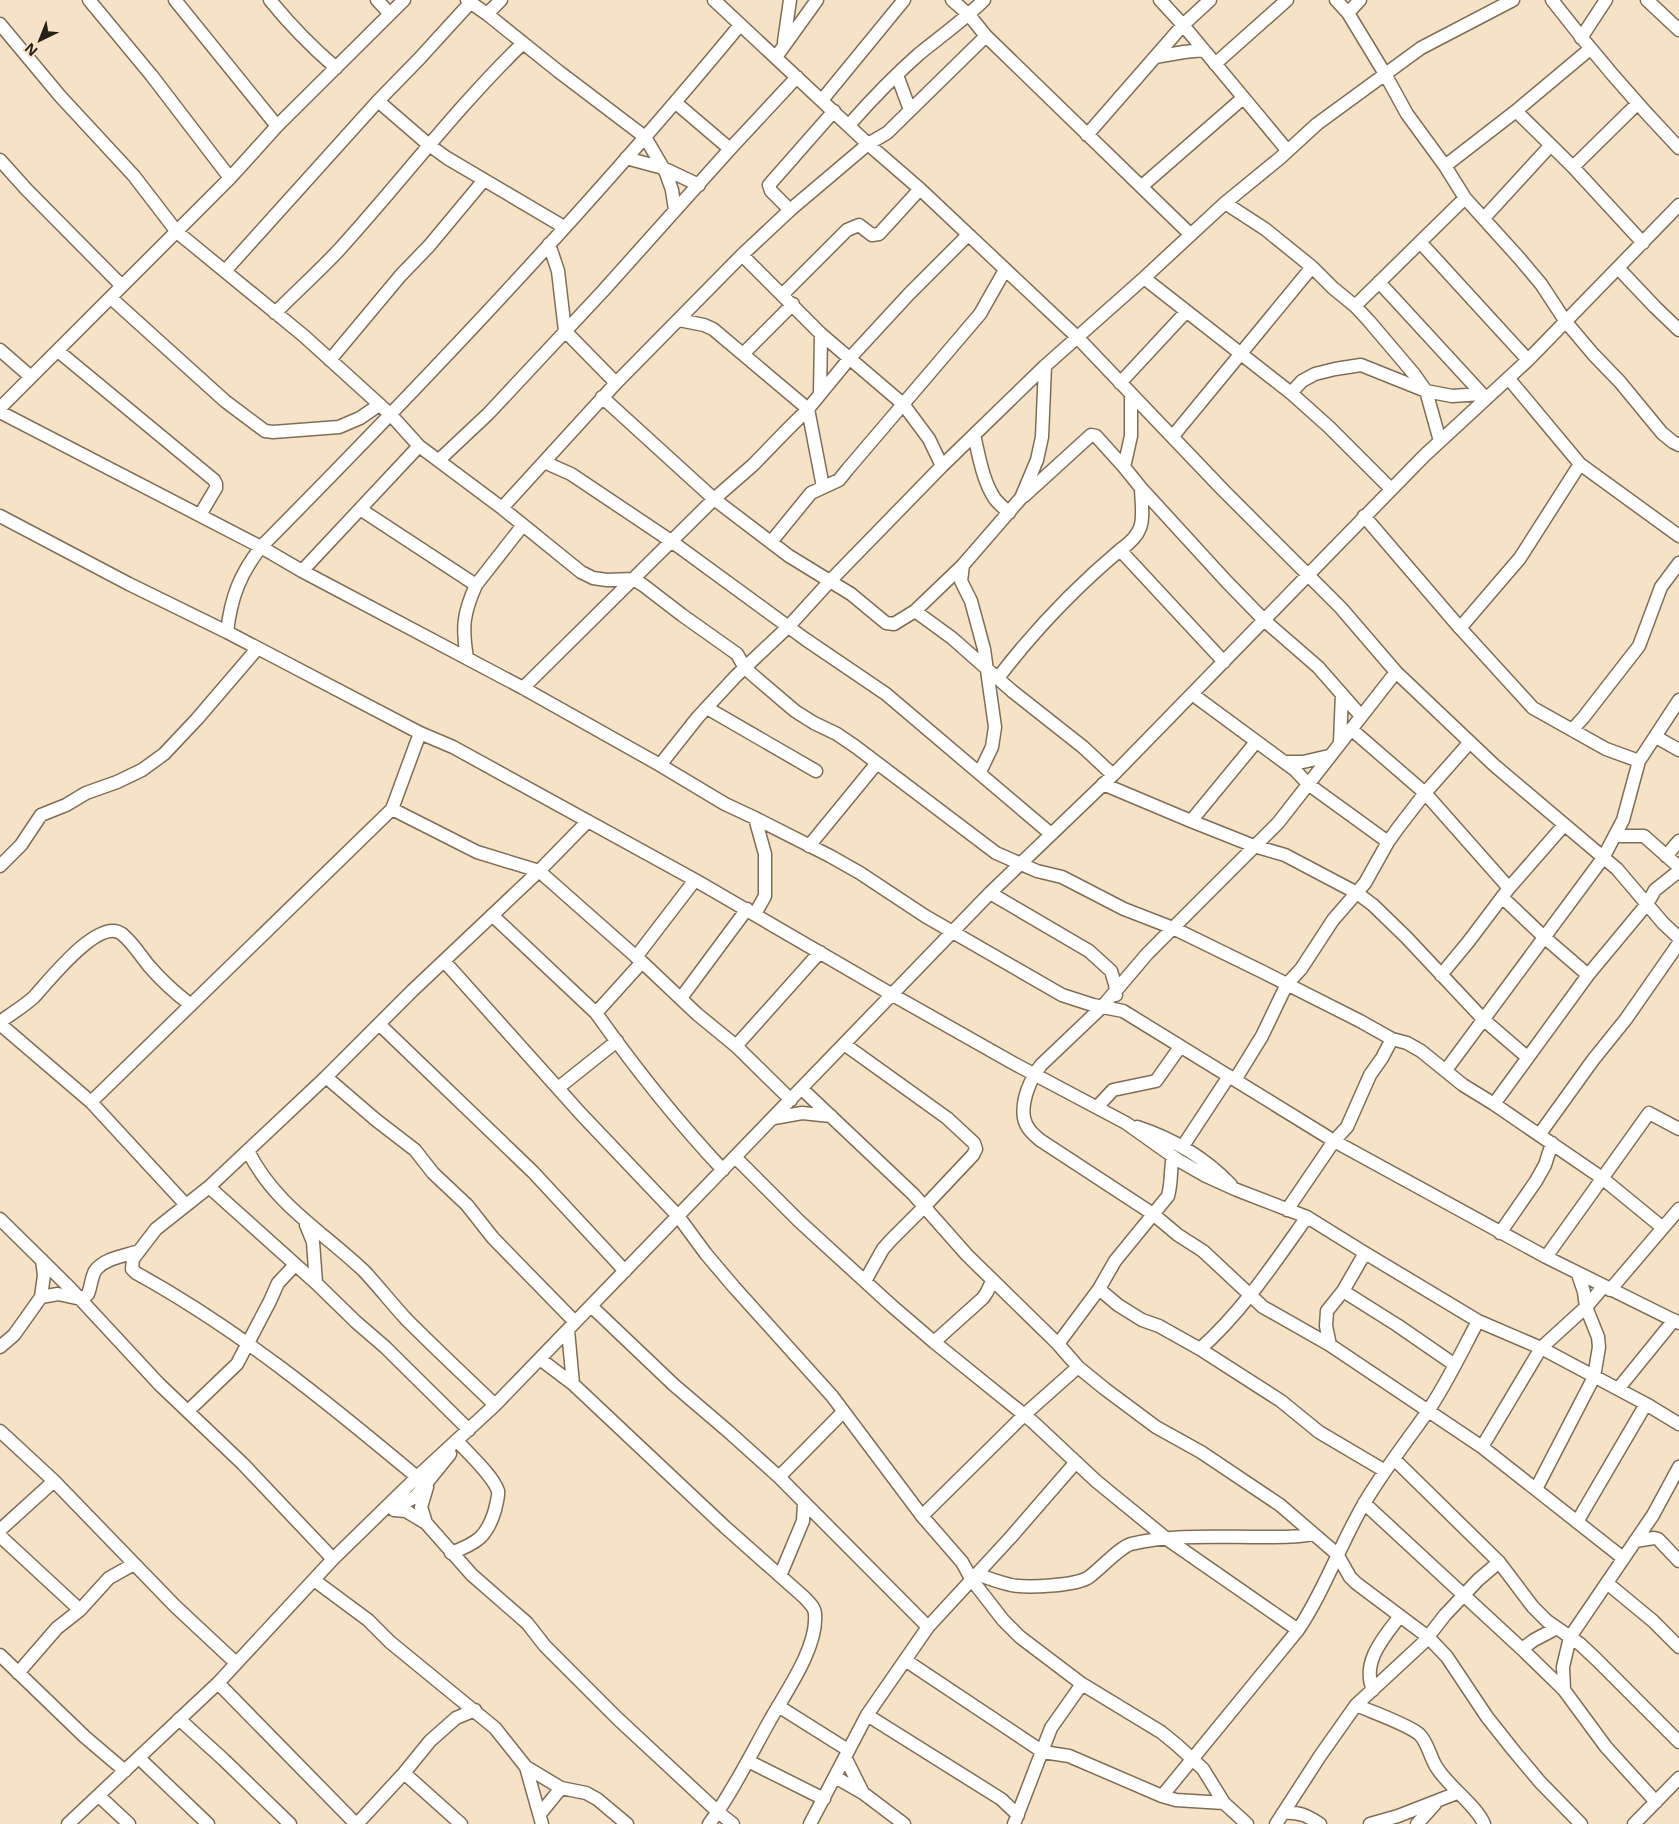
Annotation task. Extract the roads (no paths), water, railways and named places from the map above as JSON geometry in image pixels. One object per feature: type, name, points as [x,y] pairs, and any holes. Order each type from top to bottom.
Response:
[{"type":"street","points":[[89,0],[146,68],[230,178]]},
{"type":"street","points":[[176,0],[278,126]]},
{"type":"street","points":[[270,0],[313,48],[336,68]]},
{"type":"street","points":[[377,0],[390,14]]},
{"type":"street","points":[[404,0],[0,410],[262,547],[302,571],[523,688],[725,804],[860,873],[925,916],[1062,995],[1123,1011],[1334,1142],[1578,1274],[1676,1321],[1618,1389]]},
{"type":"street","points":[[487,14],[501,0]]},
{"type":"street","points":[[714,0],[740,25],[779,52],[798,77],[849,126],[920,189],[1077,338],[1341,608],[1396,672],[1470,742],[1617,869],[1663,923],[1679,938]]},
{"type":"street","points":[[779,52],[790,0]]},
{"type":"street","points":[[779,52],[817,0]]},
{"type":"street","points":[[822,100],[904,0]]},
{"type":"street","points":[[952,0],[969,15],[986,36],[1190,234]]},
{"type":"street","points":[[849,126],[867,104],[897,75],[969,15],[984,0]]},
{"type":"street","points":[[1160,0],[1287,150]]},
{"type":"street","points":[[1088,135],[1183,25],[1210,0]]},
{"type":"street","points":[[1215,64],[1287,0]]},
{"type":"street","points":[[1336,0],[1348,13],[1407,114],[1446,166],[1465,198],[1541,284],[1566,322],[1662,432],[1679,445]]},
{"type":"street","points":[[1348,13],[1360,0]]},
{"type":"street","points":[[660,765],[681,737],[707,708],[789,626],[830,580],[942,466],[1045,366],[1144,278],[1190,234],[1339,107],[1421,48],[1513,0]]},
{"type":"street","points":[[1552,0],[1581,38],[1637,104],[1679,148]]},
{"type":"street","points":[[1581,38],[1606,0]]},
{"type":"street","points":[[1647,0],[1679,30]]},
{"type":"street","points":[[225,271],[378,101],[419,59],[469,1],[645,137],[663,168],[672,190],[675,210]]},
{"type":"street","points":[[0,24],[60,96],[134,176],[177,232],[330,360],[391,415],[419,446],[502,508],[581,572],[593,578],[633,580],[648,588],[682,616],[737,654],[745,668],[795,711],[837,734],[996,854],[1019,865],[1062,877],[1124,909],[1173,928],[1287,984],[1392,1039],[1407,1043],[1421,1051],[1463,1085],[1602,1178],[1662,1228]]},
{"type":"street","points":[[227,632],[237,584],[249,562],[391,415],[549,244],[676,103],[740,25]]},
{"type":"street","points":[[502,508],[602,397],[742,255],[790,210],[868,144],[887,133],[986,36]]},
{"type":"street","points":[[275,313],[337,251],[429,145],[523,43]]},
{"type":"street","points":[[1446,166],[1590,49]]},
{"type":"street","points":[[1155,57],[1204,50]]},
{"type":"street","points":[[897,75],[910,110]]},
{"type":"street","points":[[439,460],[488,414],[565,332],[730,149],[798,77]]},
{"type":"street","points":[[1142,186],[1243,98]]},
{"type":"street","points":[[378,101],[429,145],[564,227]]},
{"type":"street","points":[[676,103],[730,149]]},
{"type":"street","points":[[1573,167],[1637,104]]},
{"type":"street","points":[[790,210],[771,191],[769,185],[834,111]]},
{"type":"street","points":[[1516,111],[1573,167],[1643,243]]},
{"type":"street","points":[[1484,218],[1550,146]]},
{"type":"street","points":[[626,158],[663,168],[699,185]]},
{"type":"street","points":[[0,160],[122,286]]},
{"type":"street","points":[[330,360],[484,180]]},
{"type":"street","points":[[783,294],[847,230],[859,225],[872,235],[879,234],[920,189]]},
{"type":"street","points":[[1355,306],[1465,198]]},
{"type":"street","points":[[1225,203],[1258,224],[1312,267],[1355,306],[1414,374],[1426,391],[1440,441]]},
{"type":"street","points":[[68,1824],[218,1683],[333,1559],[373,1519],[422,1480],[990,893],[1113,775],[1265,621],[1364,516],[1485,396],[1509,379],[1619,269],[1679,205]]},
{"type":"street","points":[[523,688],[671,541],[808,409],[849,358],[968,235]]},
{"type":"street","points":[[1420,242],[1528,360]]},
{"type":"street","points":[[549,244],[558,271],[565,332],[616,383]]},
{"type":"street","points":[[742,255],[822,334],[903,404],[929,439],[942,466]]},
{"type":"street","points":[[1172,436],[1312,267]]},
{"type":"street","points":[[1619,269],[1679,330]]},
{"type":"street","points":[[771,542],[812,493],[839,480],[980,314],[1005,270]]},
{"type":"street","points":[[1144,278],[1291,393],[1329,427],[1391,489]]},
{"type":"street","points":[[1378,282],[1485,396]]},
{"type":"street","points":[[111,298],[225,400],[265,431],[273,432],[339,426],[360,418],[379,405]]},
{"type":"street","points":[[743,354],[793,304]]},
{"type":"street","points":[[1120,383],[1186,312]]},
{"type":"street","points":[[679,320],[704,324],[712,329],[808,409],[823,487]]},
{"type":"street","points":[[820,394],[822,334]]},
{"type":"street","points":[[0,350],[31,377]]},
{"type":"street","points":[[58,350],[214,480],[216,488],[200,515]]},
{"type":"street","points":[[1291,393],[1302,381],[1315,374],[1361,365],[1426,391],[1452,396],[1485,396]]},
{"type":"street","points":[[1021,498],[1037,460],[1042,437],[1045,366]]},
{"type":"street","points":[[1509,379],[1580,464],[1679,536]]},
{"type":"street","points":[[1124,467],[1131,436],[1131,394]]},
{"type":"street","points":[[602,397],[714,499],[771,542],[802,564],[830,580],[890,624],[898,623],[931,597],[963,565],[1010,513],[1021,498],[1091,435],[1096,436],[1210,565],[1265,621],[1318,667],[1361,716]]},
{"type":"street","points":[[974,435],[981,464],[991,492],[996,500],[1010,513]]},
{"type":"street","points":[[302,571],[419,446]]},
{"type":"street","points":[[544,462],[571,474],[671,541],[805,639],[886,694],[1051,834]]},
{"type":"street","points":[[1460,628],[1520,558],[1580,464]]},
{"type":"street","points":[[998,678],[1032,636],[1087,579],[1120,550],[1131,543],[1140,533],[1142,515],[1140,488]]},
{"type":"street","points":[[360,509],[476,585]]},
{"type":"street","points":[[0,516],[420,733],[453,747],[751,911],[891,994],[1126,1123],[1173,1156],[1206,1176],[1236,1190],[1307,1217],[1478,1321],[1541,1348],[1646,1404],[1679,1424]]},
{"type":"street","points":[[1364,516],[1460,628],[1533,708],[1614,752],[1639,761]]},
{"type":"street","points":[[467,658],[463,634],[465,616],[476,585],[523,525]]},
{"type":"street","points":[[1120,550],[1224,662]]},
{"type":"street","points":[[1572,730],[1639,646],[1661,588],[1679,563]]},
{"type":"street","points":[[963,565],[961,581],[971,601],[986,654],[995,727],[992,747],[980,772]]},
{"type":"street","points":[[931,597],[930,612],[937,628]]},
{"type":"street","points":[[915,611],[952,638],[987,670],[1083,748],[1113,775]]},
{"type":"street","points":[[0,866],[20,844],[41,815],[66,805],[86,793],[117,782],[142,770],[164,754],[257,649]]},
{"type":"street","points":[[1396,672],[1278,823],[1147,954],[1102,1007],[1034,1074],[1024,1103],[1026,1124],[1032,1133],[1056,1152],[1153,1214],[1178,1235],[1202,1251],[1263,1307],[1330,1345],[1429,1410],[1482,1447],[1623,1558]]},
{"type":"street","points":[[1192,694],[1295,770],[1308,784],[1388,842]]},
{"type":"street","points":[[1340,742],[1342,694]]},
{"type":"street","points":[[1446,1070],[1604,858],[1623,820],[1639,761],[1679,700]]},
{"type":"street","points":[[707,708],[816,771]]},
{"type":"street","points":[[1351,728],[1425,793],[1544,938],[1588,975]]},
{"type":"street","points":[[91,1102],[231,968],[392,809],[420,733]]},
{"type":"street","points":[[1656,737],[1679,750]]},
{"type":"street","points":[[1191,821],[1256,742]]},
{"type":"street","points":[[1183,1146],[1262,1036],[1287,984],[1301,969],[1333,920],[1357,893],[1379,860],[1388,842],[1425,793],[1470,742]]},
{"type":"street","points":[[1284,762],[1303,762],[1329,756]]},
{"type":"street","points":[[809,846],[877,763]]},
{"type":"street","points":[[1103,784],[1254,846],[1298,861],[1357,893],[1406,937],[1484,1020],[1527,1057]]},
{"type":"street","points":[[392,809],[477,852],[539,871],[736,1046],[791,1100]]},
{"type":"street","points":[[681,998],[765,896],[765,854],[755,818]]},
{"type":"street","points":[[426,1523],[421,1507],[426,1493],[422,1480],[337,1410],[222,1324],[136,1273],[132,1269],[133,1259],[156,1229],[209,1187],[248,1151],[492,914],[539,871],[588,821]]},
{"type":"street","points":[[1441,975],[1505,892],[1564,825]]},
{"type":"street","points":[[1494,1104],[1588,975],[1647,904],[1655,890],[1679,869],[1644,836],[1614,836]]},
{"type":"street","points":[[1666,856],[1679,841]]},
{"type":"street","points":[[596,1013],[639,959],[695,880]]},
{"type":"street","points":[[990,893],[1088,951],[1110,971],[1115,984],[1118,1004],[1123,1011]]},
{"type":"street","points":[[492,914],[596,1013],[638,1072],[722,1170]]},
{"type":"street","points":[[186,1205],[91,1102],[0,1023],[34,996],[74,952],[106,931],[112,930],[118,931],[129,940],[164,983],[191,1005]]},
{"type":"street","points":[[1539,1135],[1593,1060],[1626,1019],[1679,943]]},
{"type":"street","points":[[736,1046],[820,952]]},
{"type":"street","points":[[444,961],[501,1026],[678,1216],[723,1274],[814,1376],[922,1516],[975,1577],[991,1606],[1020,1637],[1082,1684],[1161,1732],[1192,1757],[1203,1769],[1224,1803],[1246,1824]]},
{"type":"street","points":[[379,1024],[533,1172],[625,1271]]},
{"type":"street","points":[[1287,1210],[1334,1142],[1347,1127],[1370,1075],[1392,1039]]},
{"type":"street","points":[[558,1088],[617,1040]]},
{"type":"street","points":[[844,1044],[947,1118],[974,1143],[976,1149],[973,1155],[883,1249],[865,1281]]},
{"type":"street","points":[[1097,1107],[1113,1090],[1156,1081],[1180,1046]]},
{"type":"street","points":[[326,1077],[376,1120],[415,1150],[433,1173],[468,1205],[498,1244],[572,1326],[573,1384]]},
{"type":"street","points":[[802,1089],[891,1172],[992,1281],[1058,1344],[1078,1366],[1129,1408],[1156,1427],[1201,1452],[1280,1505],[1337,1554],[1350,1577],[1356,1583],[1428,1637],[1447,1657],[1487,1717],[1514,1751],[1540,1782],[1581,1824]]},
{"type":"street","points":[[773,1118],[802,1113],[831,1116]]},
{"type":"street","points":[[1546,1257],[1649,1113],[1679,1129]]},
{"type":"street","points":[[1126,1123],[1160,1135],[1183,1146],[1218,1171],[1236,1190]]},
{"type":"street","points":[[1500,1233],[1536,1181],[1545,1165],[1552,1143]]},
{"type":"street","points":[[248,1151],[268,1183],[305,1222],[352,1260],[378,1285],[437,1350],[495,1405]]},
{"type":"street","points":[[1058,1344],[1098,1289],[1114,1261],[1168,1196],[1171,1184],[1170,1167],[1173,1156]]},
{"type":"street","points":[[736,1157],[799,1221],[865,1281],[934,1342],[1024,1415],[1096,1481],[1167,1539],[1298,1630]]},
{"type":"street","points":[[209,1187],[385,1347],[464,1435],[498,1493],[492,1521],[481,1539],[451,1553]]},
{"type":"street","points":[[1482,1447],[1541,1348],[1607,1288],[1679,1209]]},
{"type":"street","points":[[1200,1349],[1249,1294],[1307,1217]]},
{"type":"street","points":[[0,1219],[81,1299],[159,1384],[243,1464],[333,1559]]},
{"type":"street","points":[[305,1222],[313,1242],[316,1283]]},
{"type":"street","points":[[41,1296],[58,1294],[81,1299],[88,1294],[97,1269],[112,1259],[139,1251]]},
{"type":"street","points":[[1330,1345],[1326,1317],[1327,1311],[1342,1292],[1364,1253]]},
{"type":"street","points":[[0,1347],[14,1335],[41,1296],[44,1275],[42,1260]]},
{"type":"street","points":[[188,1411],[237,1364],[278,1283],[296,1265]]},
{"type":"street","points":[[1536,1489],[1594,1377],[1599,1346],[1598,1337],[1586,1307],[1584,1292],[1578,1274]]},
{"type":"street","points":[[934,1342],[983,1298],[992,1281]]},
{"type":"street","points":[[1098,1289],[1118,1305],[1142,1320],[1159,1326],[1200,1349],[1282,1401],[1319,1432],[1385,1471]]},
{"type":"street","points":[[1342,1292],[1397,1325],[1454,1365]]},
{"type":"street","points":[[591,1306],[674,1385],[779,1478],[928,1627]]},
{"type":"street","points":[[1162,1796],[1192,1757],[1298,1630],[1324,1585],[1337,1554],[1364,1504],[1429,1410],[1478,1321]]},
{"type":"street","points":[[540,1359],[573,1384],[725,1527],[805,1598],[815,1612],[812,1636],[792,1684],[718,1812],[709,1824]]},
{"type":"street","points":[[922,1516],[1024,1415],[1078,1366]]},
{"type":"street","points":[[1577,1522],[1646,1404]]},
{"type":"street","points":[[779,1478],[843,1412]]},
{"type":"street","points":[[0,1431],[54,1480],[175,1606],[236,1663]]},
{"type":"street","points":[[1394,1459],[1499,1562],[1533,1607],[1547,1621],[1596,1659],[1679,1742]]},
{"type":"street","points":[[810,1824],[866,1716],[928,1627],[975,1577],[1076,1462]]},
{"type":"street","points":[[1564,1690],[1563,1667],[1570,1637],[1653,1514],[1679,1467]]},
{"type":"street","points":[[0,1530],[54,1480]]},
{"type":"street","points":[[373,1519],[406,1504],[416,1496],[422,1480]]},
{"type":"street","points":[[780,1576],[803,1521],[804,1503]]},
{"type":"street","points":[[1364,1504],[1564,1690],[1606,1747],[1656,1802]]},
{"type":"street","points":[[394,1510],[406,1511],[426,1523],[472,1575],[527,1623],[557,1658],[617,1718],[733,1824]]},
{"type":"street","points":[[975,1577],[1012,1585],[1072,1584],[1089,1577],[1130,1544],[1202,1537],[1286,1538],[1313,1534]]},
{"type":"street","points":[[0,1536],[80,1610]]},
{"type":"street","points":[[1635,1541],[1658,1539],[1679,1561]]},
{"type":"street","points":[[1276,1824],[1356,1706],[1428,1637],[1438,1623],[1464,1595],[1499,1562]]},
{"type":"street","points":[[18,1673],[57,1628],[80,1610],[109,1578],[134,1564]]},
{"type":"street","points":[[314,1580],[368,1620],[390,1642],[475,1710],[495,1728],[526,1767],[561,1788],[586,1793],[598,1799],[627,1824]]},
{"type":"street","points":[[1607,1583],[1653,1621],[1679,1647]]},
{"type":"street","points":[[1373,1690],[1369,1682],[1372,1659],[1379,1643],[1400,1616]]},
{"type":"street","points":[[1522,1649],[1534,1640],[1557,1628]]},
{"type":"street","points":[[0,1655],[85,1737],[125,1771]]},
{"type":"street","points":[[905,1660],[1043,1752],[1069,1756],[1162,1796],[1176,1800],[1224,1803]]},
{"type":"street","points":[[218,1683],[356,1824],[404,1773],[430,1741],[456,1718],[475,1710]]},
{"type":"street","points":[[1016,1819],[1051,1728],[1082,1684]]},
{"type":"street","points":[[456,1718],[461,1699]]},
{"type":"street","points":[[778,1706],[846,1753],[863,1793]]},
{"type":"street","points":[[1356,1706],[1404,1726],[1421,1736],[1436,1768],[1482,1818],[1484,1824]]},
{"type":"street","points":[[866,1716],[1001,1799],[1016,1819]]},
{"type":"street","points":[[179,1719],[290,1824]]},
{"type":"street","points":[[138,1758],[208,1824]]},
{"type":"street","points":[[748,1761],[824,1799]]},
{"type":"street","points":[[526,1767],[541,1819]]},
{"type":"street","points":[[404,1773],[461,1824]]},
{"type":"street","points":[[835,1778],[863,1793],[904,1824]]},
{"type":"street","points":[[1634,1824],[1679,1778]]},
{"type":"street","points":[[541,1819],[561,1788]]},
{"type":"street","points":[[1370,1824],[1398,1816],[1457,1793]]},
{"type":"street","points":[[99,1796],[129,1824]]},
{"type":"street","points":[[1001,1799],[1024,1796]]},
{"type":"street","points":[[1417,1824],[1438,1800]]},
{"type":"street","points":[[1283,1813],[1297,1812],[1320,1824]]}]
